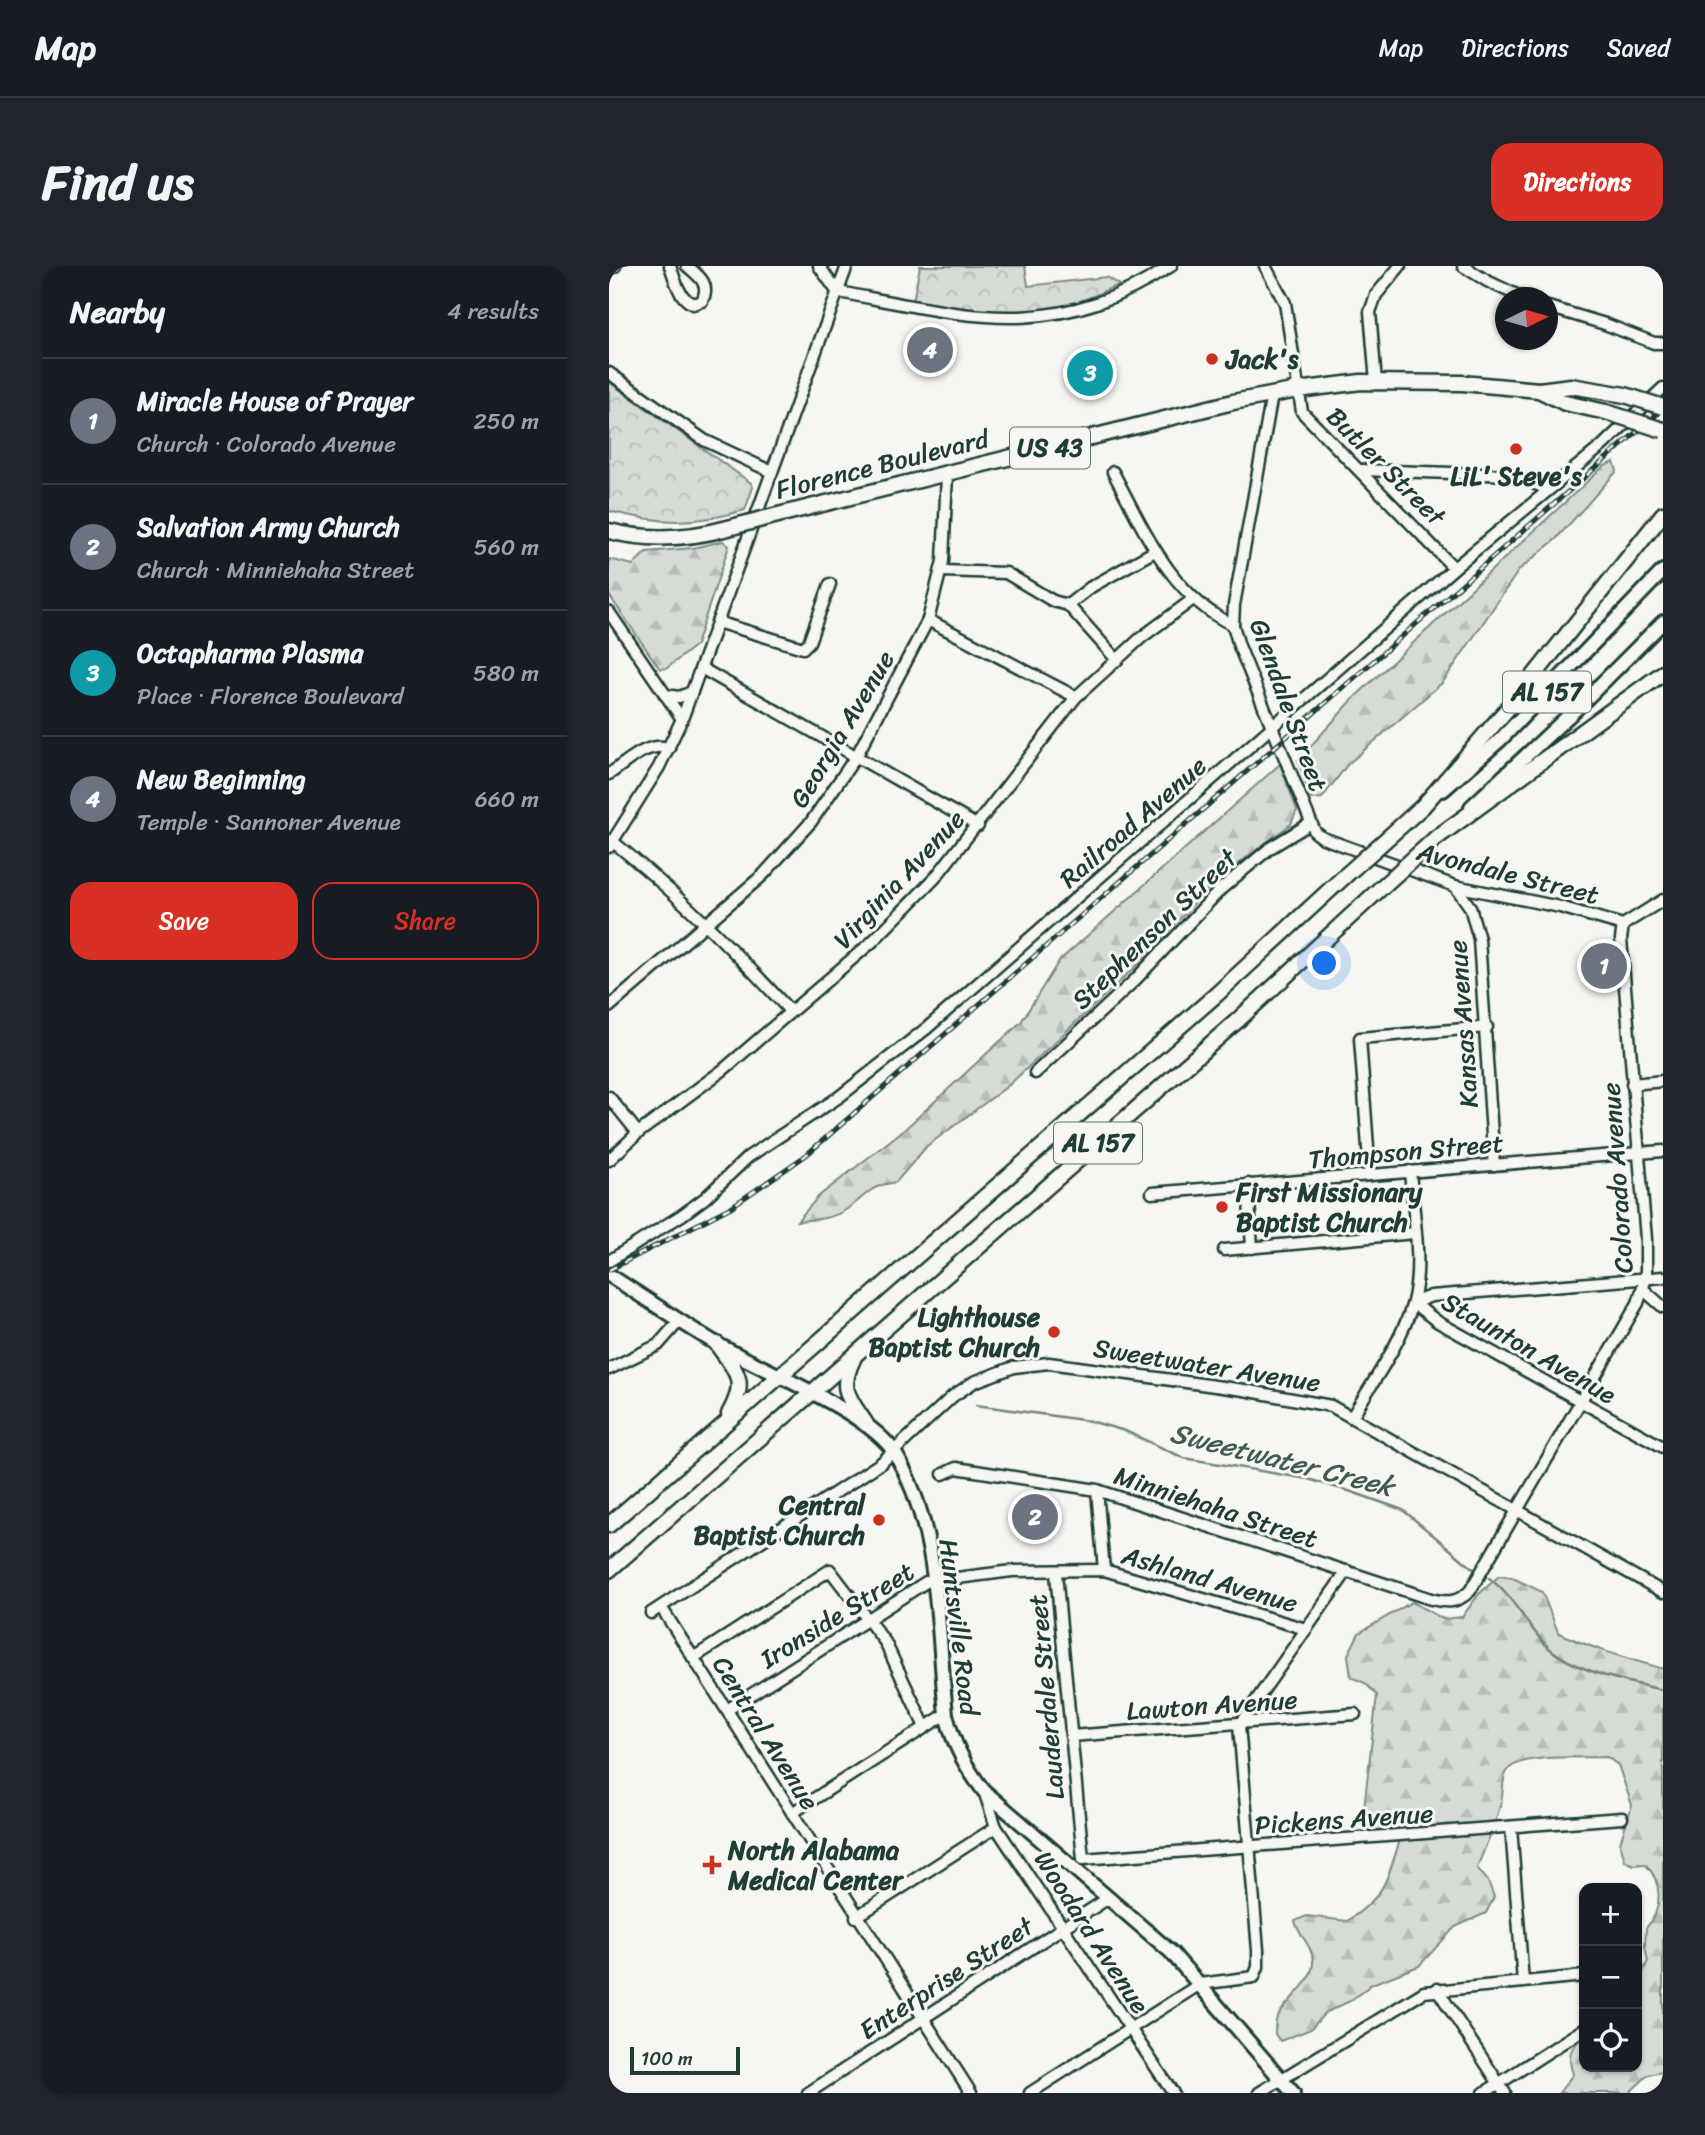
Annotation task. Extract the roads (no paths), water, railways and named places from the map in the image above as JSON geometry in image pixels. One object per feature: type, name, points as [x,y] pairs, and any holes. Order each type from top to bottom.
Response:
[{"type":"highway","name":"Florence Boulevard","points":[[610,531],[646,538],[685,538],[1298,390],[1376,382],[1462,383],[1539,390],[1571,386],[1625,395],[1663,407]]},
{"type":"highway","name":"Florence Boulevard","points":[[1539,390],[1565,403],[1606,412],[1663,430]]},
{"type":"highway","points":[[1423,806],[1564,640],[1663,514]]},
{"type":"highway","points":[[1456,822],[1663,673]]},
{"type":"highway","name":"AL 157","points":[[609,1525],[776,1376],[1007,1179],[1423,806]]},
{"type":"highway","name":"AL 157","points":[[609,1570],[1237,1021],[1456,822]]},
{"type":"highway","points":[[717,1344],[734,1370],[740,1394],[723,1424]]},
{"type":"highway","points":[[857,1351],[844,1381],[846,1392],[866,1424]]},
{"type":"main road","name":"AL 157","points":[[1423,806],[1500,740],[1663,570]]},
{"type":"main road","name":"AL 157","points":[[1456,822],[1663,622]]},
{"type":"main road","name":"Huntsville Road","points":[[609,1275],[717,1344],[866,1424],[895,1452],[918,1510],[935,1580],[946,1714],[951,1738],[967,1769],[983,1791],[1079,1865],[1107,1899],[1171,1952],[1293,2093]]},
{"type":"street","points":[[609,270],[615,266]]},
{"type":"street","points":[[670,266],[684,300],[693,304],[702,301],[707,292],[705,283],[687,266]]},
{"type":"street","points":[[819,266],[836,290],[926,309],[1005,319],[1067,311],[1104,301],[1144,284],[1170,266]]},
{"type":"street","points":[[790,1011],[708,924],[657,877],[611,844],[669,748],[682,719],[846,266]]},
{"type":"street","name":"Butler Street","points":[[1265,266],[1285,303],[1303,412],[1454,568]]},
{"type":"street","points":[[1376,382],[1370,312],[1376,295],[1400,266]]},
{"type":"street","points":[[1463,266],[1500,287]]},
{"type":"street","points":[[1558,310],[1654,343],[1663,343]]},
{"type":"street","points":[[609,373],[703,440],[770,471]]},
{"type":"street","name":"Railroad Avenue","points":[[609,1261],[682,1215],[748,1157],[839,1097],[899,1051],[1454,568],[1619,430],[1663,388]]},
{"type":"street","name":"Glendale Street","points":[[1272,395],[1234,605],[1233,625],[1311,823]]},
{"type":"street","points":[[1361,470],[1513,475],[1548,489]]},
{"type":"street","points":[[1113,472],[1156,551],[1192,600],[1214,617],[1233,625]]},
{"type":"street","name":"Georgia Avenue","points":[[609,1007],[708,924],[794,842],[817,815],[857,755],[928,620],[946,542],[947,474]]},
{"type":"street","points":[[1068,605],[1091,587],[1156,551]]},
{"type":"street","points":[[941,571],[1006,573],[1053,601],[1068,605],[1117,660]]},
{"type":"street","points":[[717,622],[794,648],[803,648],[809,642],[830,584]]},
{"type":"street","name":"Virginia Avenue","points":[[609,1160],[638,1133],[723,1070],[790,1011],[846,967],[935,878],[1076,697],[1142,636],[1192,600]]},
{"type":"street","points":[[609,612],[682,719]]},
{"type":"street","points":[[928,620],[1076,697]]},
{"type":"street","points":[[701,668],[978,825]]},
{"type":"street","points":[[665,695],[679,697],[692,692]]},
{"type":"street","points":[[609,774],[650,747],[669,748]]},
{"type":"street","name":"Avondale Street","points":[[1311,823],[1323,838],[1455,886],[1560,907],[1623,925]]},
{"type":"street","name":"Stephenson Street","points":[[1035,1073],[1135,980],[1221,889],[1271,848],[1311,823]]},
{"type":"street","name":"Kansas Avenue","points":[[1455,886],[1476,925],[1486,1027],[1494,1165]]},
{"type":"street","points":[[1623,925],[1663,900]]},
{"type":"street","name":"Colorado Avenue","points":[[1470,1591],[1644,1290],[1646,1278],[1638,1153],[1621,939],[1623,925]]},
{"type":"street","points":[[1370,1175],[1360,1038],[1486,1027]]},
{"type":"street","points":[[1632,1084],[1663,1081]]},
{"type":"street","points":[[609,1097],[638,1133]]},
{"type":"street","name":"Thompson Street","points":[[1152,1193],[1663,1151]]},
{"type":"street","points":[[1352,1417],[1397,1339],[1413,1303],[1416,1280],[1415,1233],[1410,1171]]},
{"type":"street","points":[[1248,1184],[1252,1248]]},
{"type":"street","points":[[1224,1250],[1415,1233]]},
{"type":"street","points":[[1413,1303],[1431,1296],[1663,1277]]},
{"type":"street","points":[[1644,1290],[1663,1307]]},
{"type":"street","name":"Staunton Avenue","points":[[1413,1303],[1438,1322],[1663,1447]]},
{"type":"street","points":[[609,1369],[658,1345],[680,1320]]},
{"type":"street","name":"Sweetwater Avenue","points":[[656,1610],[895,1452],[943,1404],[974,1382],[999,1371],[1032,1364],[1067,1364],[1323,1403],[1663,1592]]},
{"type":"street","name":"Minniehaha Street","points":[[943,1474],[956,1468],[1097,1490],[1440,1601],[1461,1600],[1470,1591]]},
{"type":"street","points":[[1097,1490],[1104,1570]]},
{"type":"street","points":[[694,1658],[830,1570],[885,1642],[925,1727]]},
{"type":"street","name":"Ashland Avenue","points":[[935,1580],[1012,1571],[1056,1573],[1104,1570],[1306,1629]]},
{"type":"street","points":[[1030,2093],[1200,1984],[1254,1977],[1258,1968],[1239,1725],[1347,1571]]},
{"type":"street","name":"Lauderdale Street","points":[[1056,1573],[1071,1736],[1079,1865]]},
{"type":"street","name":"Ironside Street","points":[[727,1710],[926,1582],[935,1580]]},
{"type":"street","name":"Central Avenue","points":[[656,1610],[694,1658],[856,1917],[971,2093]]},
{"type":"street","points":[[792,1813],[946,1714]]},
{"type":"street","name":"Lawton Avenue","points":[[1071,1736],[1355,1714]]},
{"type":"street","name":"Woodard Avenue","points":[[983,1791],[996,1827],[1065,1926],[1173,2093]]},
{"type":"street","name":"Pickens Avenue","points":[[1079,1865],[1248,1847],[1622,1818]]},
{"type":"street","points":[[856,1917],[996,1827]]},
{"type":"street","points":[[1511,1827],[1523,1982]]},
{"type":"street","name":"Enterprise Street","points":[[808,2093],[1107,1899]]},
{"type":"street","points":[[1259,2093],[1412,1997],[1437,1989],[1579,1976]]},
{"type":"street","points":[[1437,1989],[1505,2093]]},
{"type":"street","points":[[1484,2093],[1579,2032]]},
{"type":"waterway","name":"Sweetwater Creek","points":[[976,1405],[1090,1421],[1125,1431],[1184,1458],[1308,1479],[1352,1492],[1403,1510],[1476,1571]]},
{"type":"waterway","name":"Sweetwater Creek","points":[[1489,1578],[1506,1594],[1548,1647],[1559,1655],[1603,1675],[1663,1690]]},
{"type":"railway","points":[[609,1270],[731,1207],[805,1156],[1663,409]]},
{"type":"place","name":"New Beginning","points":[[930,350]]},
{"type":"place","name":"Jack's","points":[[1212,359]]},
{"type":"place","name":"Octapharma Plasma","points":[[1090,373]]},
{"type":"place","name":"LiL' Steve's","points":[[1516,449]]},
{"type":"place","name":"Miracle House of Prayer","points":[[1604,966]]},
{"type":"place","name":"First Missionary Baptist Church","points":[[1222,1207]]},
{"type":"place","name":"Lighthouse Baptist Church","points":[[1054,1332]]},
{"type":"place","name":"Salvation Army Church","points":[[1035,1517]]},
{"type":"place","name":"Central Baptist Church","points":[[879,1520]]},
{"type":"place","name":"North Alabama Medical Center","points":[[712,1865]]}]
